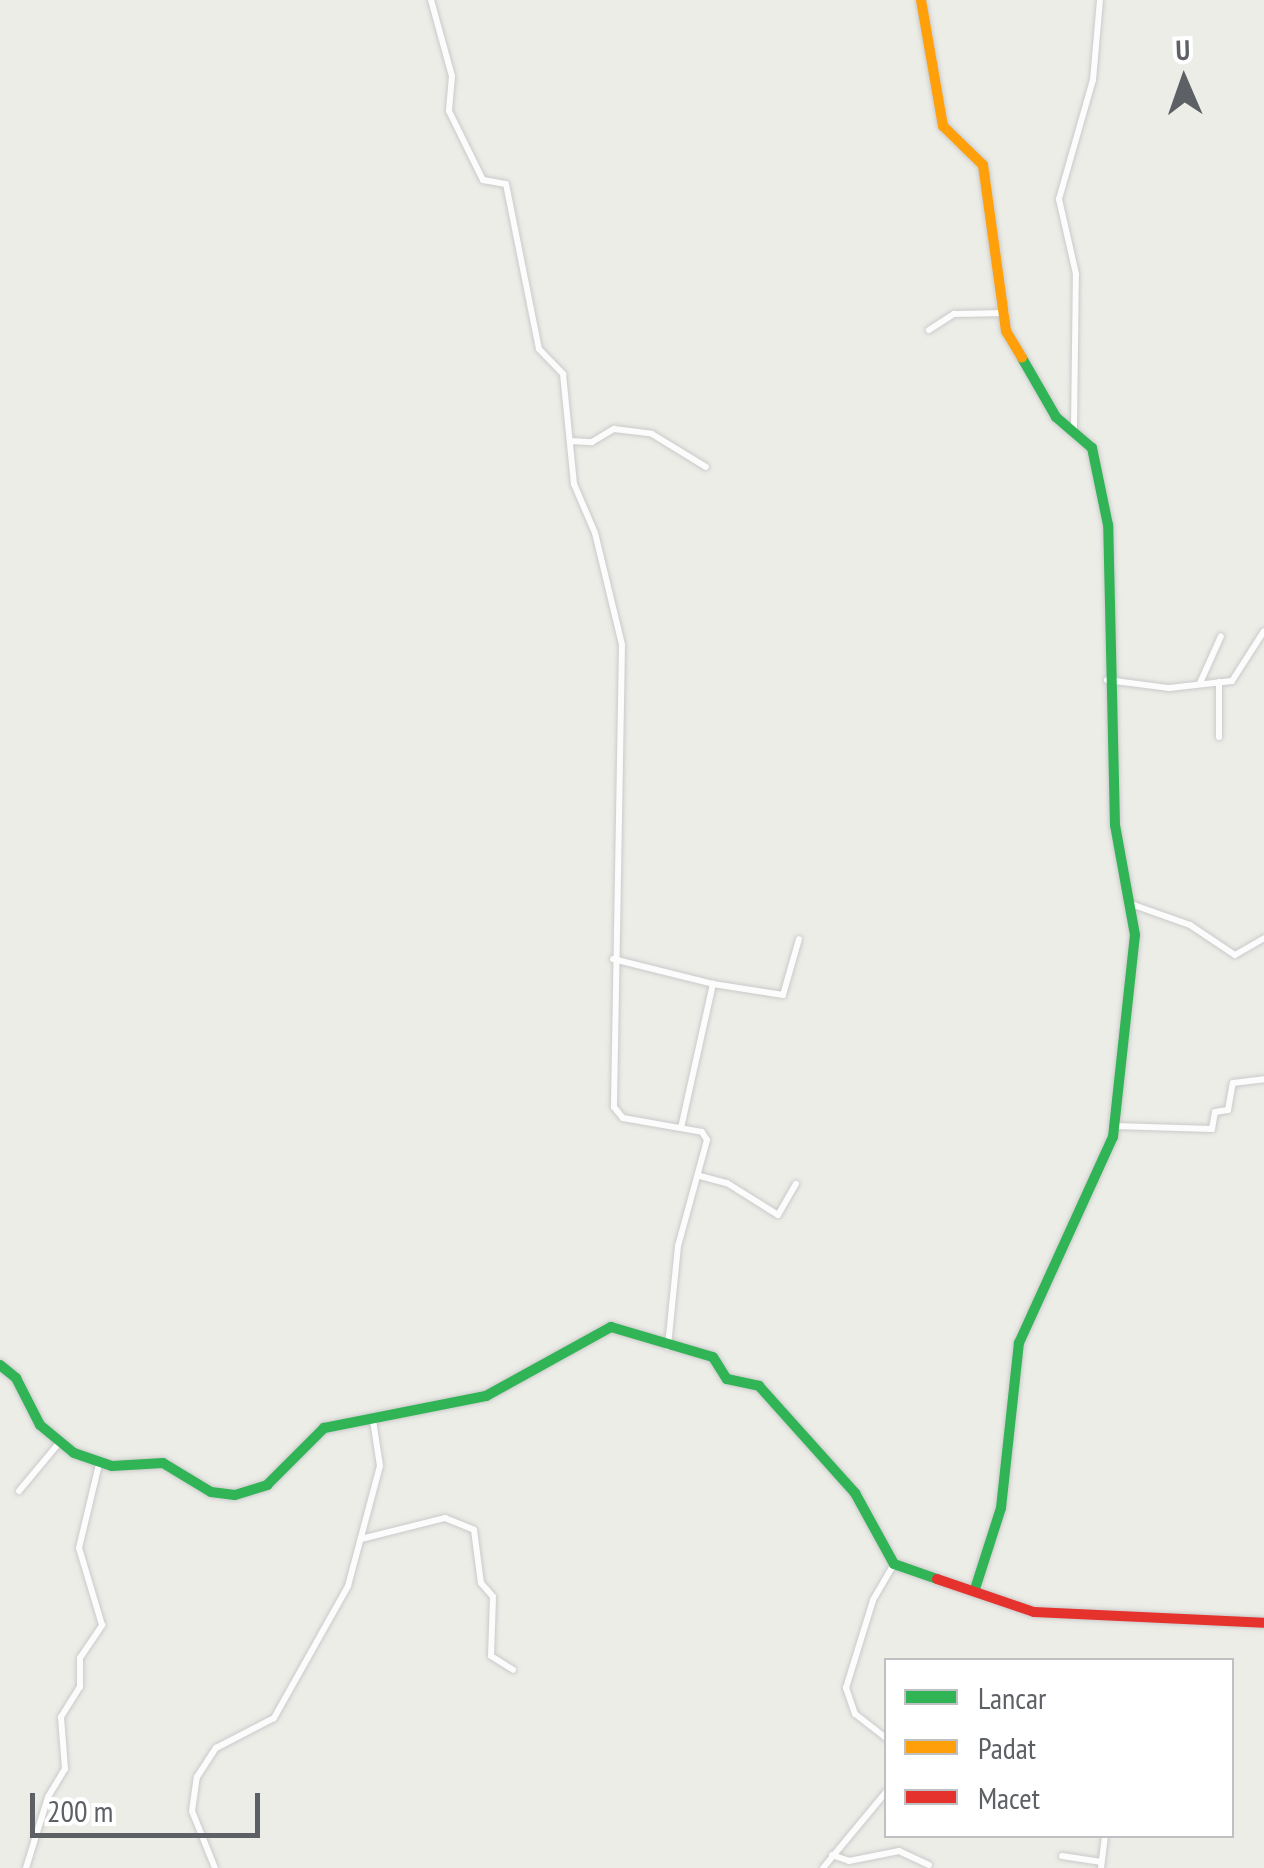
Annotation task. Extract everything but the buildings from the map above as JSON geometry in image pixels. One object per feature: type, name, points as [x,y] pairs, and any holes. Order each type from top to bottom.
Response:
[{"type":"street","points":[[431,0],[452,76],[447,105],[483,180],[506,184],[539,350],[563,374],[574,484],[595,533],[622,644],[614,959],[616,1114],[705,1135],[700,1176],[678,1246],[668,1348]]},
{"type":"street","points":[[921,0],[943,126],[983,165],[1006,331],[1047,402],[1092,448],[1108,517],[1107,680],[1115,824],[1132,904],[1115,1126],[1094,1192],[1018,1343],[1001,1508],[975,1589]]},
{"type":"street","points":[[1074,429],[1076,274],[1058,199],[1092,80],[1100,0]]},
{"type":"street","points":[[929,330],[958,313],[1006,313]]},
{"type":"street","points":[[570,442],[592,442],[614,429],[652,434],[706,467]]},
{"type":"street","points":[[1107,680],[1199,684],[1237,678],[1264,631]]},
{"type":"street","points":[[1199,684],[1222,636]]},
{"type":"street","points":[[1219,682],[1220,737]]},
{"type":"street","points":[[1132,904],[1190,925],[1235,955],[1264,938]]},
{"type":"street","points":[[614,959],[712,984],[783,994],[798,939]]},
{"type":"street","points":[[681,1128],[712,984]]},
{"type":"street","points":[[1115,1126],[1212,1129],[1216,1112],[1228,1110],[1232,1083],[1264,1078]]},
{"type":"street","points":[[700,1176],[728,1183],[778,1216],[796,1184]]},
{"type":"street","points":[[0,1365],[16,1378],[39,1422],[58,1443],[98,1464],[163,1463],[211,1492],[241,1494],[274,1479],[317,1432],[486,1396],[606,1328],[668,1348],[713,1357],[728,1378],[743,1381],[840,1474],[894,1564],[1040,1612],[1264,1623]]},
{"type":"street","points":[[215,1868],[192,1811],[201,1768],[216,1748],[279,1712],[348,1586],[381,1455],[373,1420]]},
{"type":"street","points":[[19,1491],[58,1443]]},
{"type":"street","points":[[26,1868],[48,1797],[65,1770],[61,1717],[80,1686],[80,1658],[102,1625],[79,1548],[98,1464]]},
{"type":"street","points":[[361,1539],[445,1518],[474,1530],[482,1583],[493,1596],[491,1656],[514,1670]]},
{"type":"street","points":[[884,1736],[855,1714],[846,1688],[872,1600],[894,1564]]},
{"type":"street","points":[[823,1868],[884,1794]]},
{"type":"street","points":[[1062,1856],[1102,1865],[1105,1838]]},
{"type":"street","points":[[832,1855],[849,1862],[899,1852],[929,1865]]},
{"type":"traffic: fast","points":[[975,1589],[1001,1508],[1019,1343],[1113,1137],[1135,935],[1115,825],[1108,525],[1092,448],[1056,417],[1022,358]]},
{"type":"traffic: fast","points":[[0,1365],[16,1378],[40,1425],[74,1453],[112,1466],[163,1463],[211,1492],[235,1495],[267,1485],[324,1428],[486,1396],[611,1327],[713,1357],[727,1379],[759,1386],[855,1493],[894,1564],[937,1579]]},
{"type":"traffic: slow","points":[[921,0],[943,126],[983,165],[1006,331],[1022,358]]},
{"type":"traffic: jam","points":[[937,1579],[1034,1612],[1264,1623]]}]
